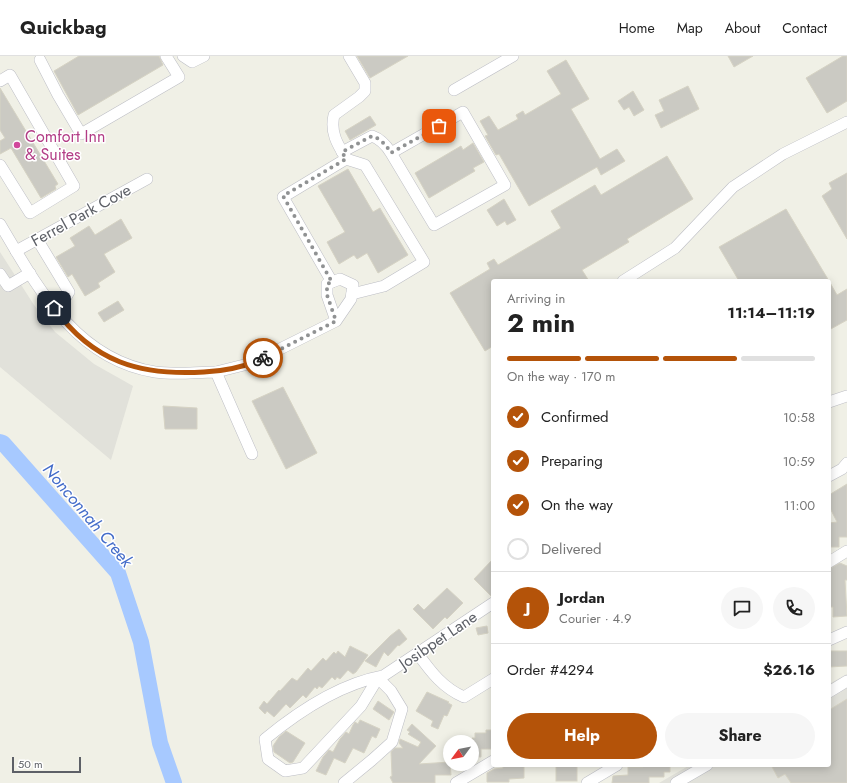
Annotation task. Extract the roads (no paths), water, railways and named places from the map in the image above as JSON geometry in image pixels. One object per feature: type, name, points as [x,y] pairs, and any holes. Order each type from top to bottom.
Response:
[{"type":"street","points":[[40,60],[58,95],[81,134],[179,77],[166,56]]},
{"type":"street","points":[[183,56],[192,62],[204,56]]},
{"type":"street","points":[[349,56],[365,83],[365,91],[359,98],[334,115],[332,125],[335,140],[344,156],[365,165],[424,262],[384,286],[352,294]]},
{"type":"street","points":[[454,90],[513,56]]},
{"type":"street","points":[[0,81],[10,75],[74,186],[30,213],[0,164]]},
{"type":"street","points":[[332,282],[283,196],[372,136],[379,138],[387,146],[391,153],[434,225],[505,185],[463,112],[391,153]]},
{"type":"street","points":[[626,279],[675,248],[733,187],[783,154],[847,122]]},
{"type":"street","name":"Ferrel Park Cove","points":[[16,251],[147,179]]},
{"type":"street","points":[[0,224],[30,273],[68,326],[88,344],[108,357],[130,366],[165,373],[216,372],[252,363],[336,321],[351,299],[353,285],[340,279],[327,284],[327,295],[336,321]]},
{"type":"street","points":[[36,239],[69,292],[57,312]]},
{"type":"street","points":[[0,274],[8,286],[30,273]]},
{"type":"street","points":[[216,372],[252,454]]},
{"type":"street","points":[[831,401],[847,396]]},
{"type":"street","points":[[831,475],[842,470],[847,463]]},
{"type":"street","points":[[831,561],[847,551]]},
{"type":"street","name":"Josibpet Lane","points":[[380,677],[418,654],[491,604]]},
{"type":"street","points":[[831,639],[847,632]]},
{"type":"street","points":[[418,654],[436,678],[451,692],[464,697],[491,680]]},
{"type":"street","points":[[380,677],[361,706],[303,768],[285,771],[268,760],[265,739],[300,711],[361,680],[380,677]]},
{"type":"street","points":[[344,783],[392,742],[402,709],[380,677]]},
{"type":"street","points":[[831,691],[847,681]]},
{"type":"street","points":[[456,783],[491,762]]},
{"type":"street","points":[[587,783],[614,767]]},
{"type":"street","points":[[676,783],[704,767]]},
{"type":"waterway","name":"Nonconnah Creek","points":[[0,442],[3,443],[118,573],[141,642],[160,743],[174,783]]},
{"type":"place","name":"Comfort Inn & Suites","points":[[17,145]]}]
